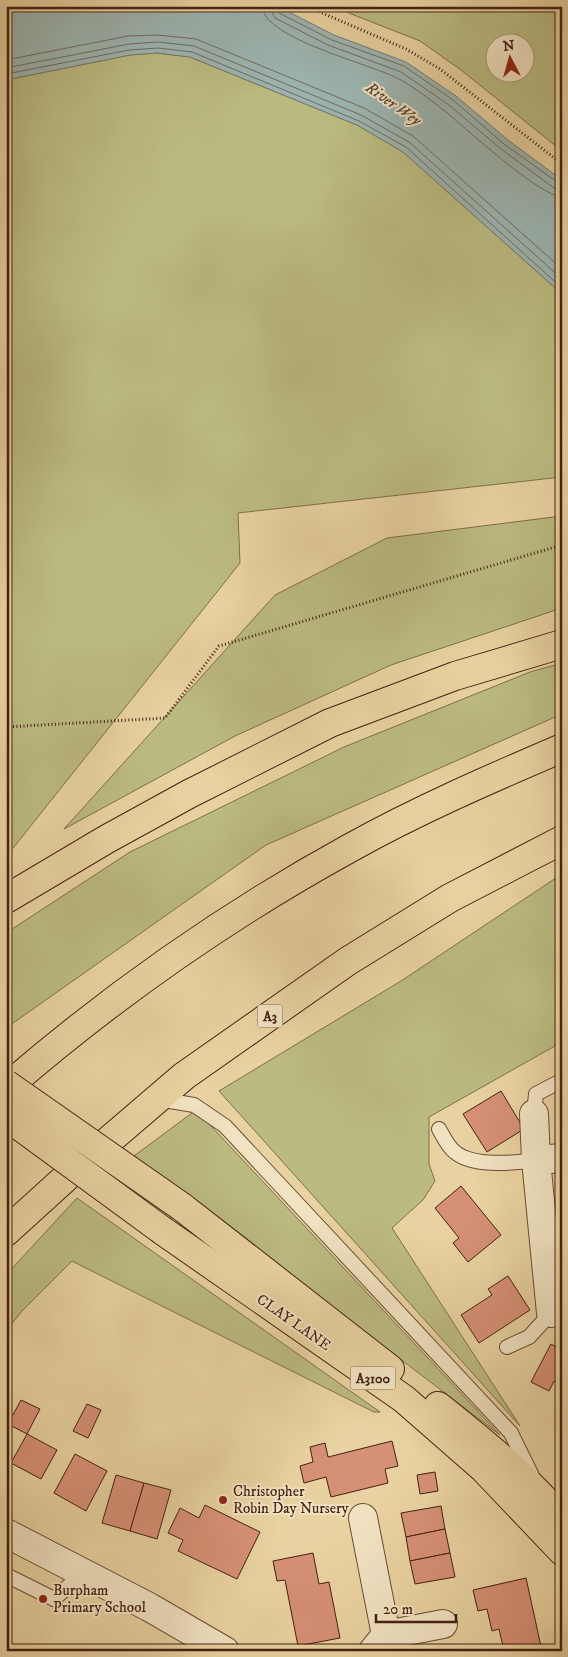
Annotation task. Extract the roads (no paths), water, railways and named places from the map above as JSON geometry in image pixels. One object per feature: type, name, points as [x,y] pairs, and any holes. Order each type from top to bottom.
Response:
[{"type":"main road","points":[[7,899],[107,839],[189,794],[330,723],[455,676],[562,644]]},
{"type":"main road","points":[[6,1086],[144,980],[242,913],[350,848],[456,794],[562,748]]},
{"type":"main road","name":"A3","points":[[6,1232],[72,1172],[184,1076],[348,961],[450,898],[562,840]]},
{"type":"main road","name":"CLAY LANE","points":[[6,1086],[182,1207],[494,1450],[539,1493],[562,1519]]},
{"type":"main road","name":"CLAY LANE","points":[[6,1116],[163,1231],[404,1400],[484,1469],[562,1552]]},
{"type":"street","points":[[534,1114],[549,1159],[556,1316]]},
{"type":"street","points":[[363,1518],[379,1643],[444,1624]]},
{"type":"street","points":[[6,1533],[225,1651]]},
{"type":"lane","points":[[534,1114],[536,1094],[561,1081]]},
{"type":"lane","points":[[157,1099],[194,1105],[225,1126],[511,1433],[562,1548]]},
{"type":"lane","points":[[438,1129],[455,1153],[474,1160],[508,1164],[549,1159]]},
{"type":"lane","points":[[507,1347],[530,1337],[556,1316]]},
{"type":"lane","points":[[6,1575],[54,1599],[83,1573]]},
{"type":"water","name":"River Wey","points":[[6,6],[277,6],[334,35],[406,62],[456,96],[508,140],[562,180],[562,294],[403,152],[357,125],[190,57],[157,53],[130,55],[6,80]]},
{"type":"place","name":"Christopher Robin Day Nursery","points":[[223,1500]]},
{"type":"place","name":"Burpham Primary School","points":[[43,1599]]}]
